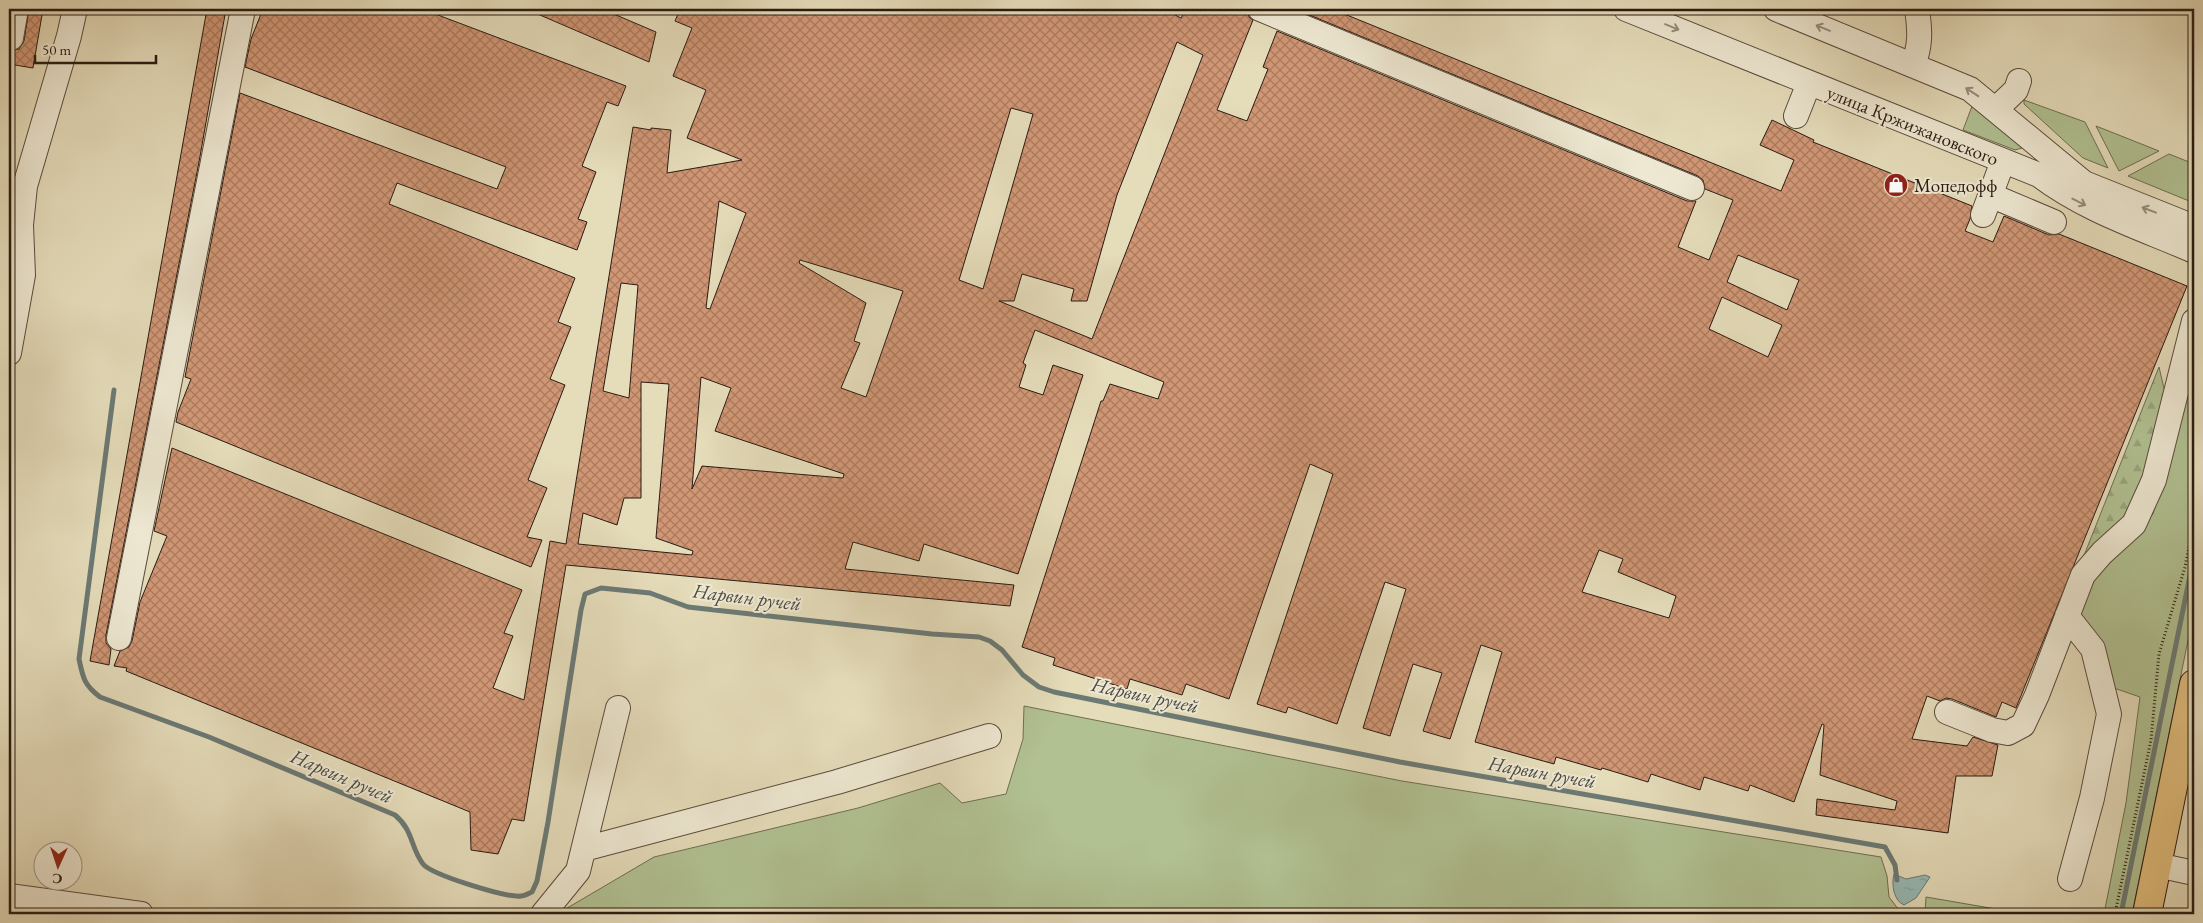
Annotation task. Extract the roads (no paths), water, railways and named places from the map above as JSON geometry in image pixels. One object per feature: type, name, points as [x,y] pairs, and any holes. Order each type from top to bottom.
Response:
[{"type":"main road","points":[[2147,914],[2194,684]]},
{"type":"street","points":[[9,37],[11,38],[16,9]]},
{"type":"street","points":[[9,353],[23,275],[21,225],[25,186],[69,36],[75,9]]},
{"type":"street","points":[[119,638],[242,9]]},
{"type":"street","points":[[1260,9],[1692,188]]},
{"type":"street","name":"улица Кржижановского","points":[[1626,9],[2032,173],[2087,206],[2194,251]]},
{"type":"street","name":"улица Кржижановского","points":[[1776,9],[1970,89],[2076,177],[2094,188],[2194,228]]},
{"type":"street","points":[[1913,65],[1921,36],[1917,9]]},
{"type":"street","points":[[1996,109],[2016,90],[2019,81]]},
{"type":"street","points":[[1796,116],[1809,82]]},
{"type":"street","points":[[2029,138],[2028,150],[2024,155],[2005,162],[1986,205],[2018,207],[2054,222]]},
{"type":"street","points":[[2018,207],[2032,173]]},
{"type":"street","points":[[1947,712],[1992,730],[2008,733],[2023,725],[2037,695],[2083,576],[2102,553],[2134,524],[2154,480],[2194,321]]},
{"type":"street","points":[[2067,616],[2093,649],[2109,714],[2092,798],[2070,879]]},
{"type":"street","points":[[543,914],[578,871],[618,708]]},
{"type":"street","points":[[584,849],[836,782],[988,736]]},
{"type":"street","points":[[2157,865],[2194,873]]},
{"type":"street","points":[[9,896],[141,914]]},
{"type":"water","points":[[1894,874],[1906,879],[1925,875],[1930,877],[1916,898],[1904,905],[1898,900],[1894,892]]},
{"type":"waterway","name":"Нарвин ручей","points":[[114,390],[79,659],[87,685],[100,697],[209,737],[395,815],[406,827],[419,858],[429,869],[486,890],[522,896],[532,892],[537,881],[581,610],[585,594],[601,588],[650,593],[688,607],[932,634],[979,637],[990,641],[1002,650],[1023,675],[1039,687],[1054,692],[1400,762],[1885,847],[1895,865],[1897,880]]},
{"type":"waterway","points":[[2121,914],[2194,556]]},
{"type":"place","name":"Мопедофф","points":[[1896,185]]}]
